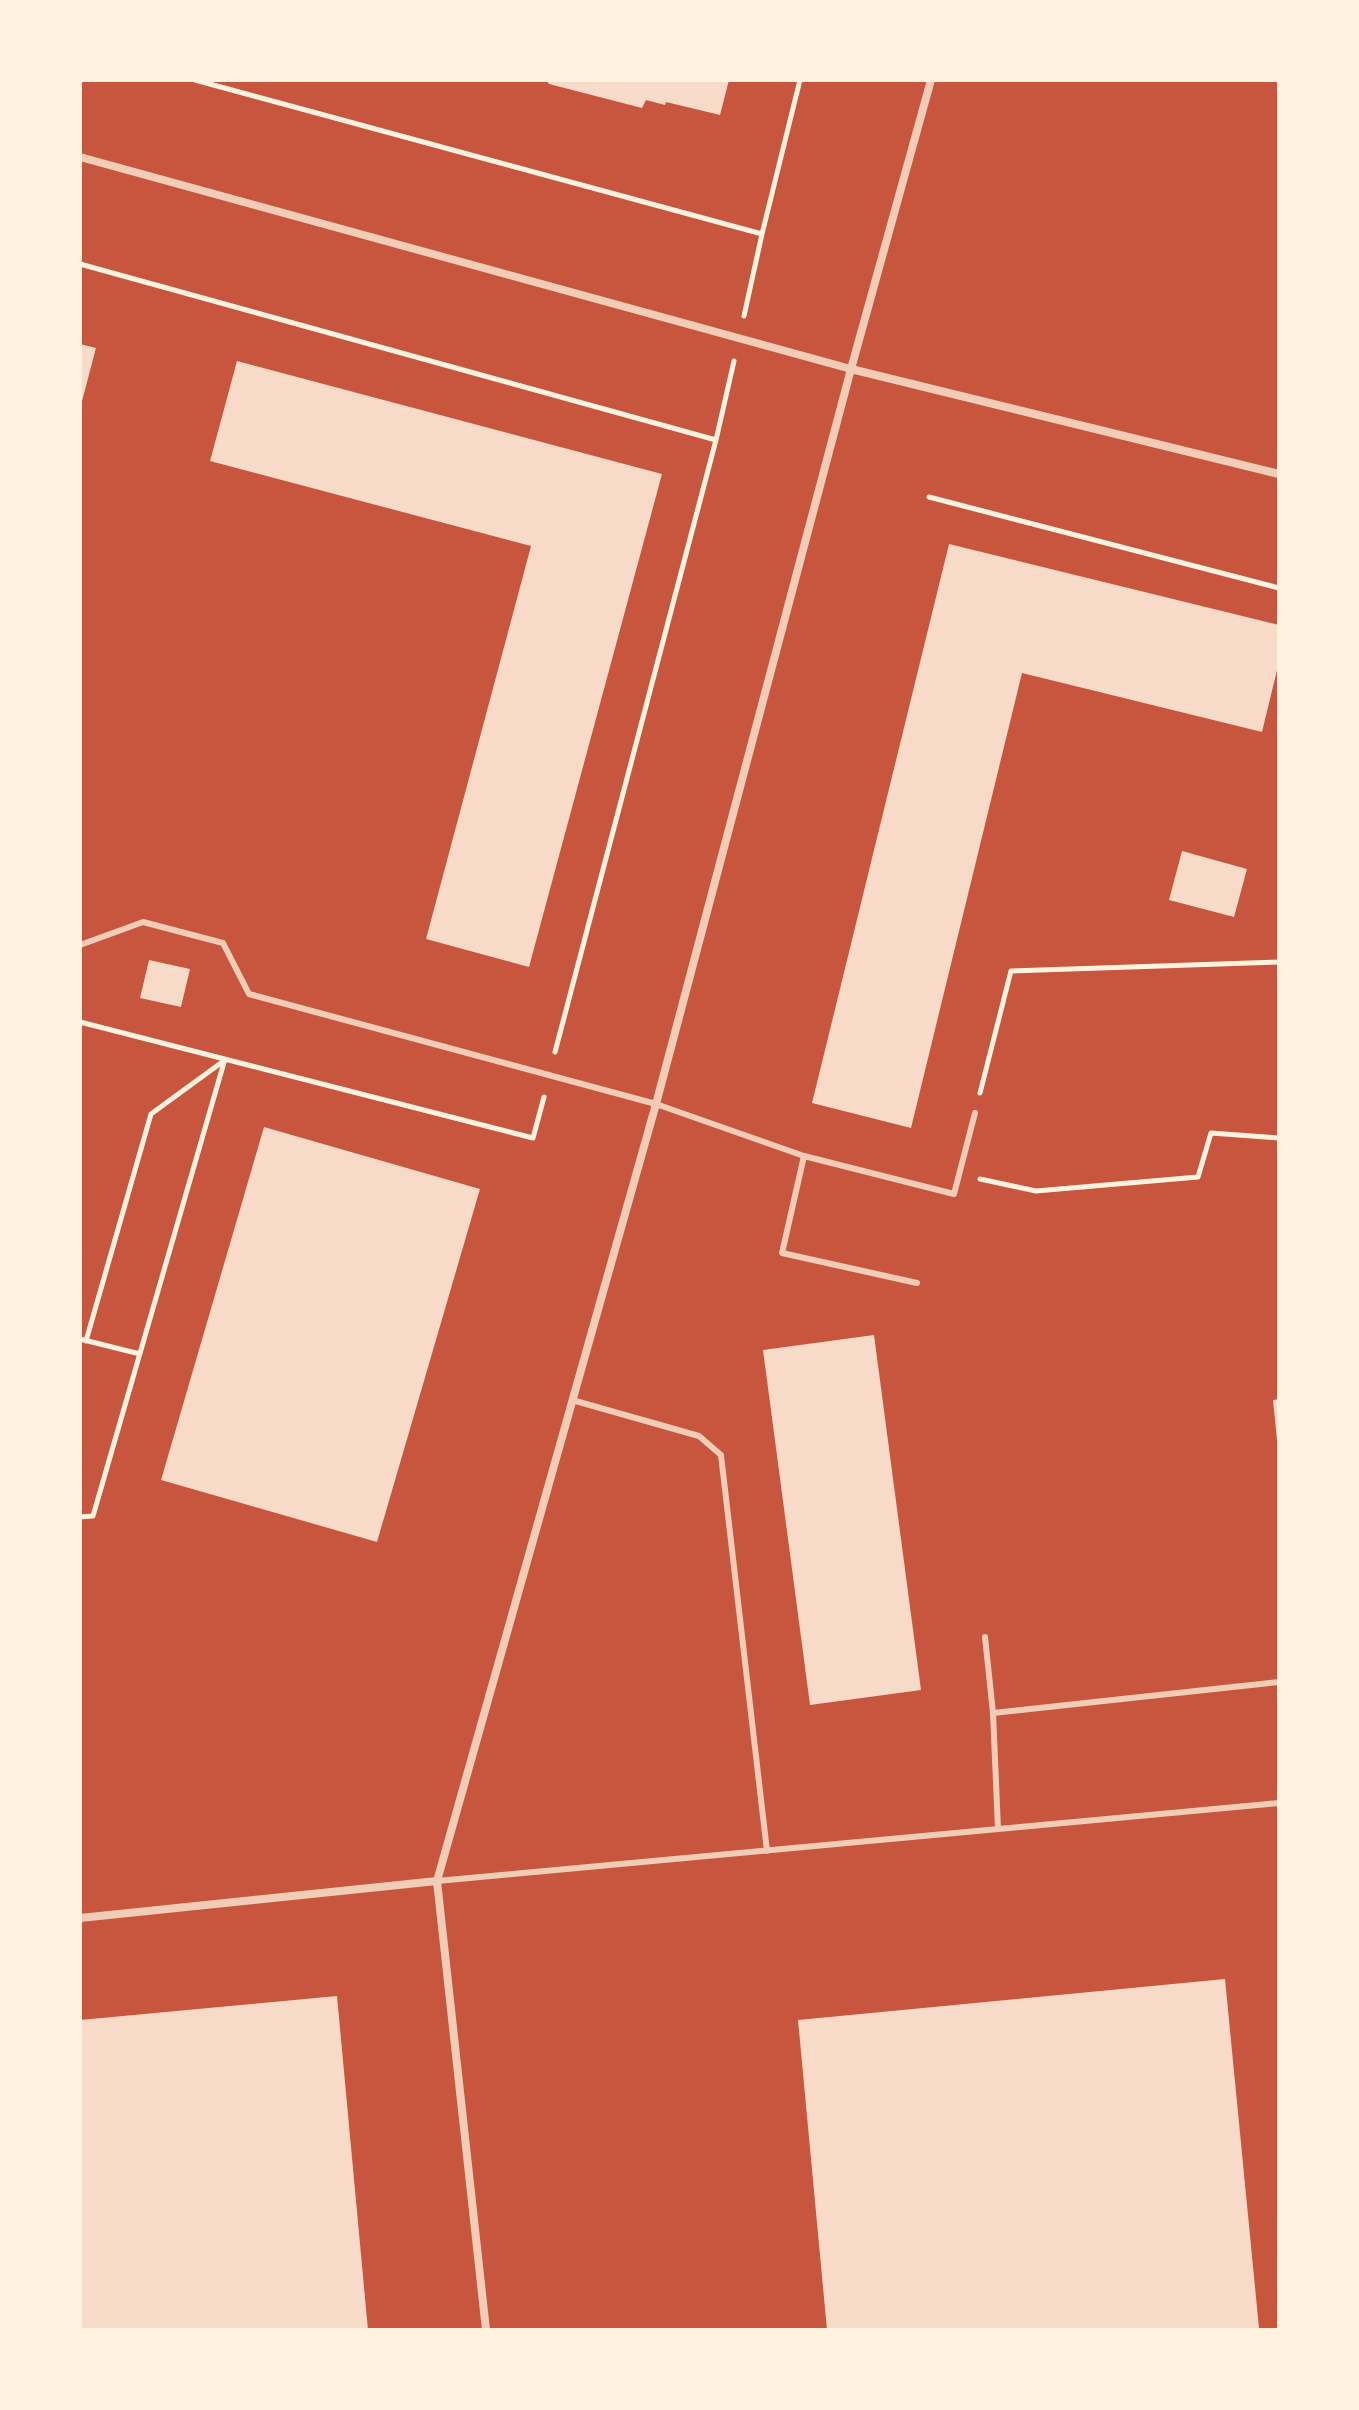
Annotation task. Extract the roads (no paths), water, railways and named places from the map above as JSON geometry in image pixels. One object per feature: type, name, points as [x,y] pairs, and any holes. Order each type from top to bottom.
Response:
[{"type":"street","points":[[486,2330],[437,1881],[656,1104],[931,80]]},
{"type":"street","points":[[80,157],[851,369],[1279,474]]},
{"type":"street","points":[[80,1918],[437,1881]]},
{"type":"lane","points":[[80,945],[143,922],[223,943],[249,994],[656,1104],[804,1156],[954,1194],[975,1113]]},
{"type":"lane","points":[[804,1156],[782,1253],[917,1283]]},
{"type":"lane","points":[[572,1400],[699,1436],[721,1455],[767,1851]]},
{"type":"lane","points":[[985,1637],[993,1713],[998,1829]]},
{"type":"lane","points":[[993,1713],[1279,1682]]},
{"type":"lane","points":[[437,1881],[1279,1803]]}]
